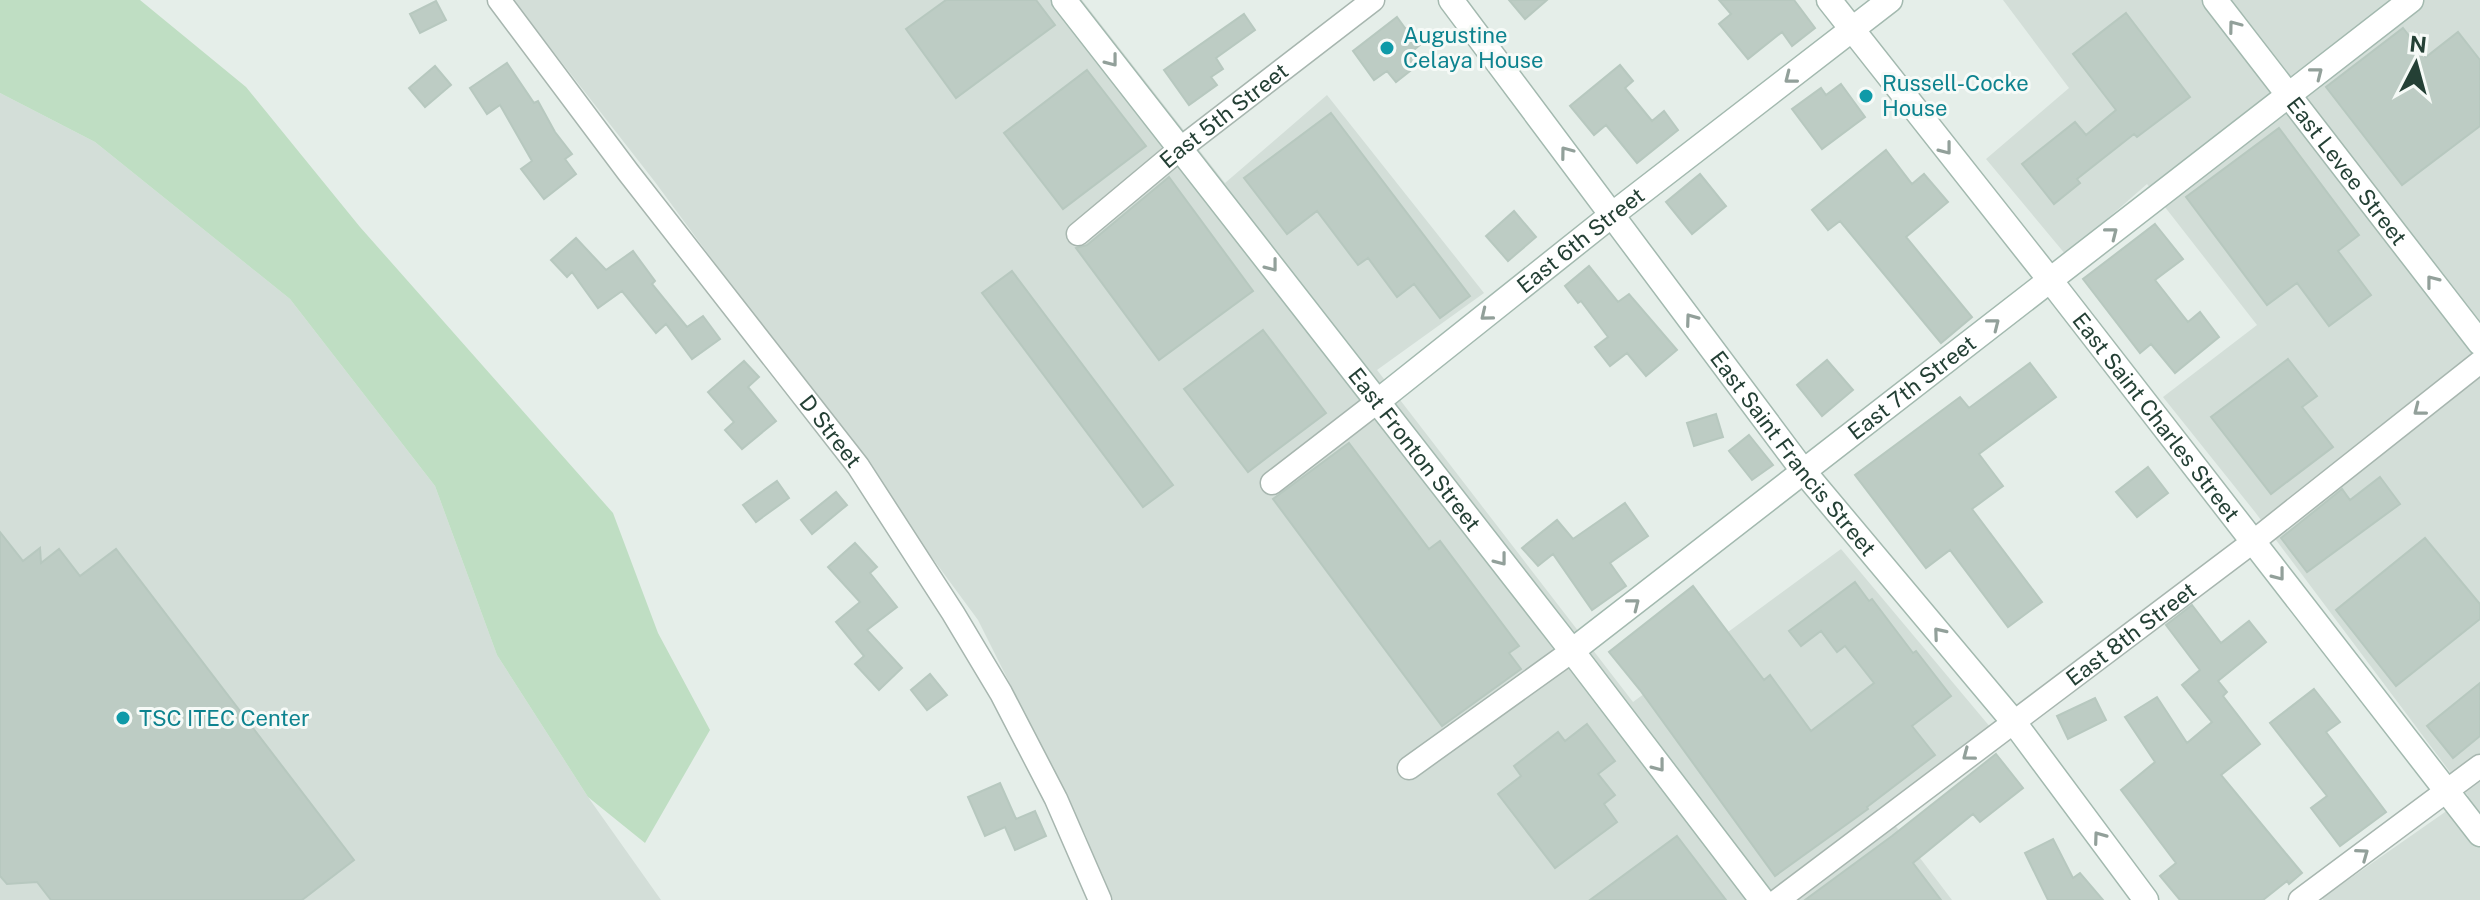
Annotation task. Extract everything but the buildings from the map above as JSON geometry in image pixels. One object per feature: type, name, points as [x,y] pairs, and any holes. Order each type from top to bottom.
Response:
[{"type":"main road","name":"East Fronton Street","points":[[1064,0],[1572,651],[1762,900]]},
{"type":"main road","name":"East Saint Francis Street","points":[[1451,0],[1804,472],[2013,721],[2146,900]]},
{"type":"main road","name":"East Saint Charles Street","points":[[1829,0],[2480,834]]},
{"type":"main road","name":"East 6th Street","points":[[1377,402],[1613,214],[1890,0]]},
{"type":"main road","name":"East Levee Street","points":[[2215,0],[2480,343]]},
{"type":"main road","name":"East 7th Street","points":[[1572,651],[2411,0]]},
{"type":"street","name":"D Street","points":[[499,0],[858,466],[1001,693],[1056,799],[1100,900]]},
{"type":"street","name":"East 5th Street","points":[[1078,234],[1181,148],[1373,0]]},
{"type":"street","name":"East 8th Street","points":[[1778,900],[2254,541],[2480,362]]},
{"type":"street","name":"East 6th Street","points":[[1272,483],[1377,402]]},
{"type":"street","name":"East 7th Street","points":[[1409,768],[1572,651]]},
{"type":"street","points":[[2300,900],[2480,766]]},
{"type":"shaded area","points":[[513,0],[1082,0],[1225,183],[1327,95],[1484,293],[1377,370],[1633,702],[1841,549],[1996,734],[1888,816],[1952,900],[1109,900],[1086,836],[978,620],[655,182]]},
{"type":"shaded area","points":[[2003,0],[2480,0],[2480,900],[2323,900],[2468,796],[2255,512],[2163,397],[2257,325],[2147,184],[2066,255],[1986,159],[2069,88]]},
{"type":"shaded area","points":[[0,93],[95,142],[290,299],[435,486],[497,655],[588,797],[661,900],[0,900]]},
{"type":"green space","points":[[0,0],[140,0],[246,87],[360,227],[613,513],[658,633],[710,730],[645,843],[588,797],[497,655],[435,486],[290,299],[95,142],[0,93]]},
{"type":"place","name":"Augustine Celaya House","points":[[1387,48]]},
{"type":"place","name":"Russell-Cocke House","points":[[1866,96]]},
{"type":"place","name":"TSC ITEC Center","points":[[123,718]]}]
